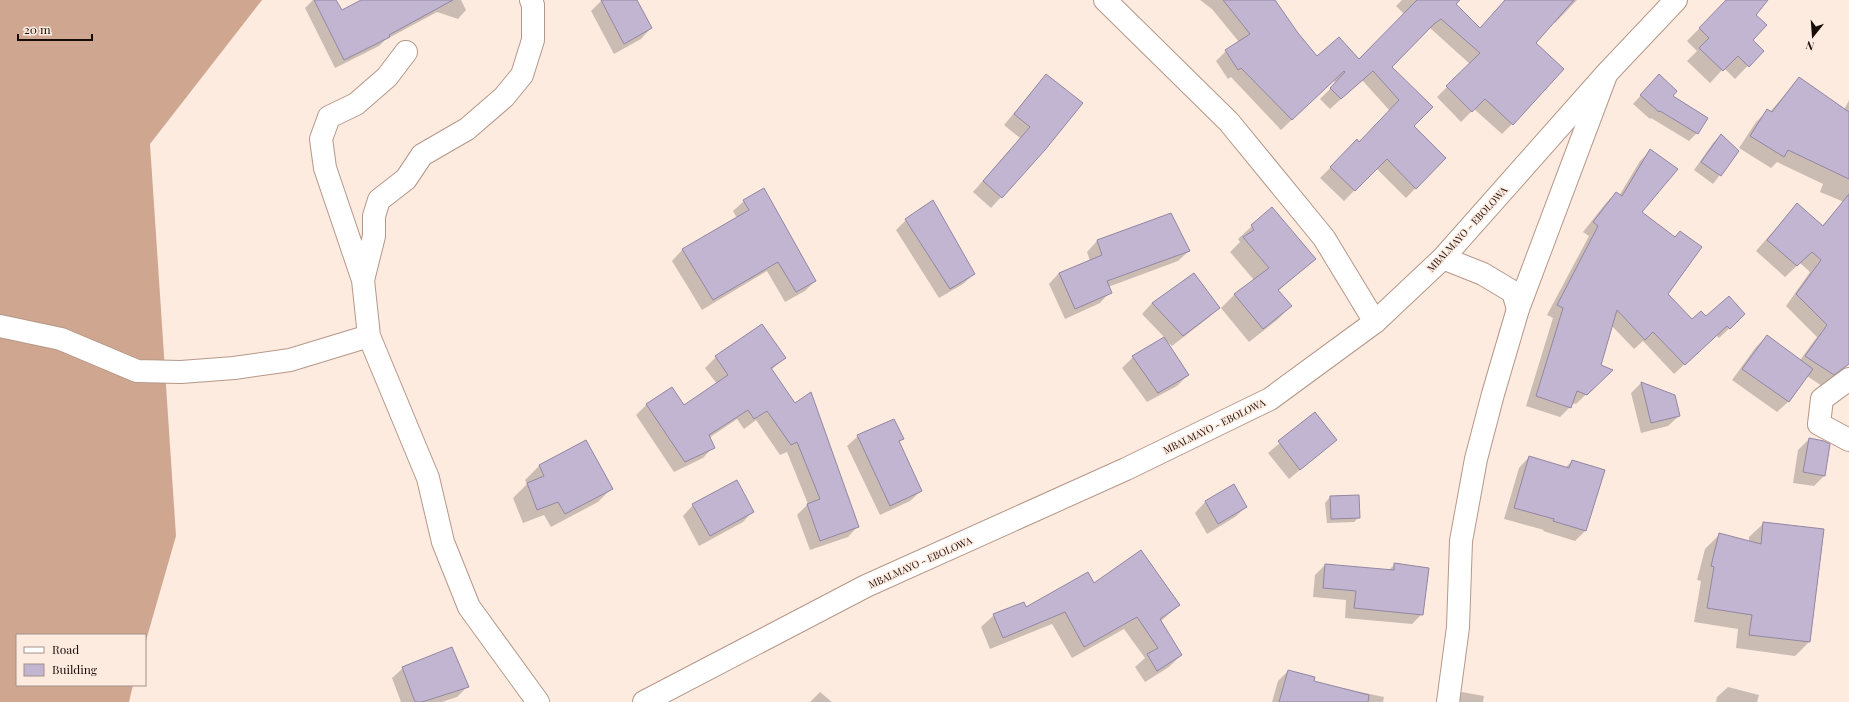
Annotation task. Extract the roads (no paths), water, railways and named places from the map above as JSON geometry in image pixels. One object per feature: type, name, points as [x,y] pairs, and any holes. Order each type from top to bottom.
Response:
[{"type":"main road","points":[[363,280],[374,236],[374,216],[379,200],[406,179],[422,155],[467,128],[504,96],[522,76],[533,40],[533,5],[531,0]]},
{"type":"main road","points":[[1105,0],[1229,122],[1324,238],[1375,322]]},
{"type":"main road","name":"MBALMAYO - EBOLOWA","points":[[644,702],[866,586],[1126,469],[1270,399],[1375,322],[1443,258],[1607,73],[1676,0]]},
{"type":"main road","points":[[406,52],[387,77],[356,104],[329,117],[321,139],[325,168],[363,280],[369,336],[428,478],[443,542],[469,607],[538,702]]},
{"type":"main road","points":[[1448,702],[1458,627],[1461,541],[1476,459],[1518,308],[1607,73]]},
{"type":"main road","points":[[1443,258],[1483,274],[1513,292],[1518,308]]},
{"type":"main road","points":[[0,326],[61,339],[137,371],[181,372],[234,368],[290,360],[369,336]]},
{"type":"main road","points":[[1849,379],[1822,399],[1819,424],[1849,440]]}]
